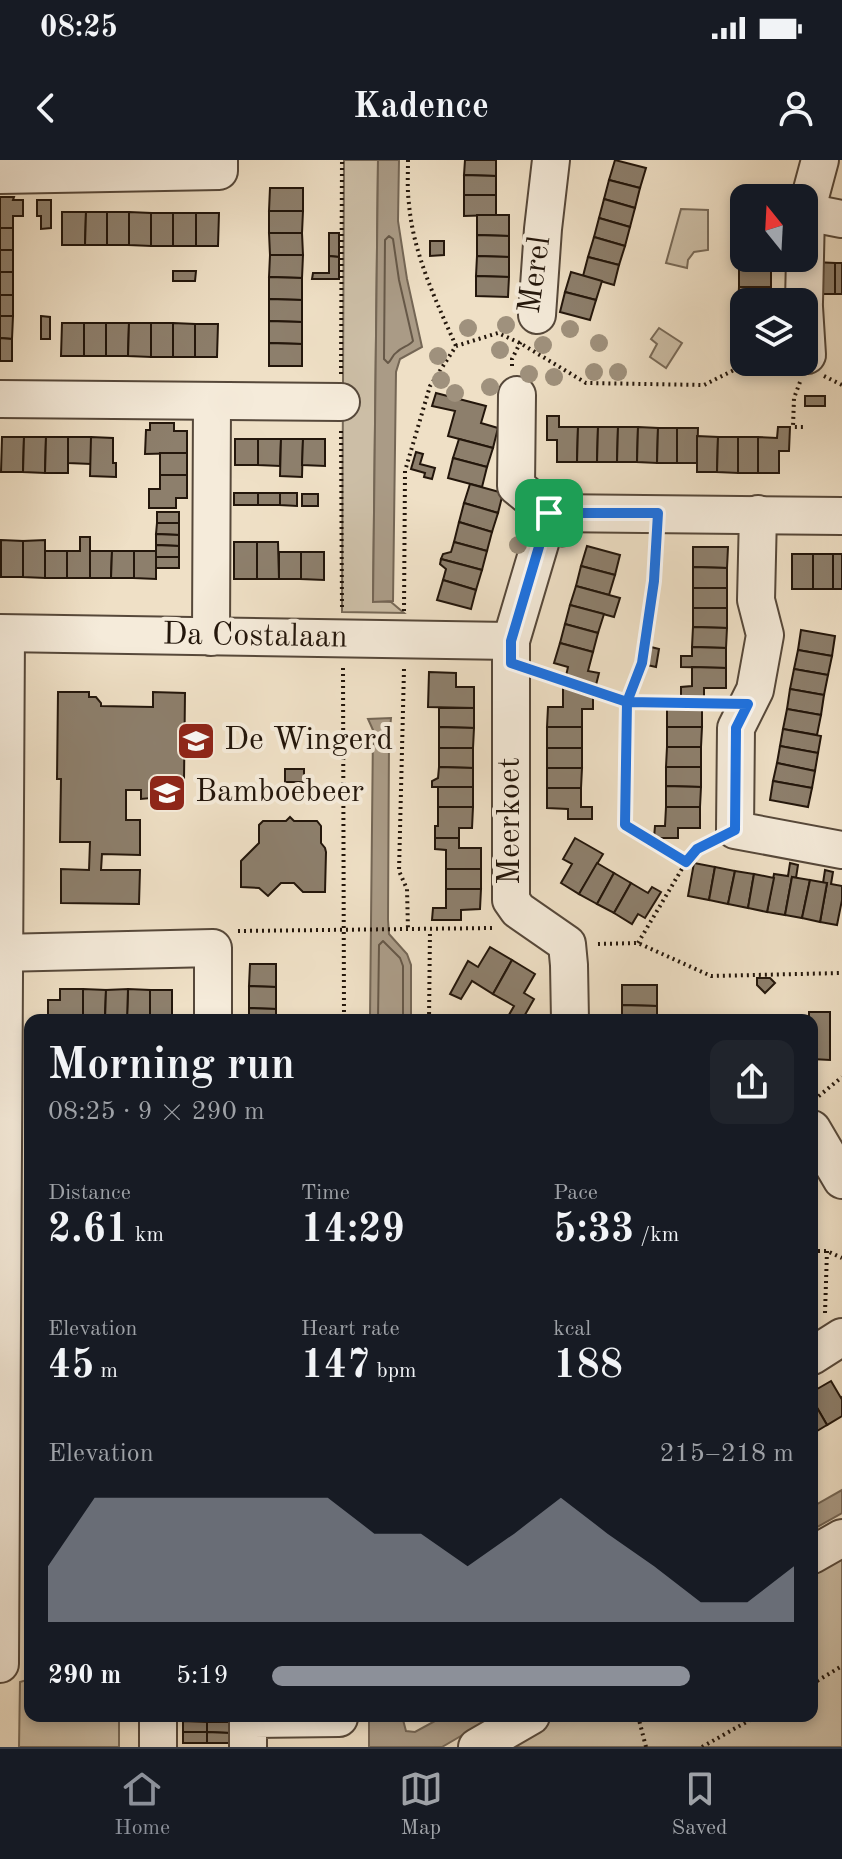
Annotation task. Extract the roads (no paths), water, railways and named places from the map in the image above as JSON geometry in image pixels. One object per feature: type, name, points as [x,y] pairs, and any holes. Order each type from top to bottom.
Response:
[{"type":"street","points":[[0,175],[219,171],[219,160]]},
{"type":"street","name":"Merel","points":[[529,329],[551,160]]},
{"type":"street","points":[[814,184],[820,160]]},
{"type":"street","points":[[818,214],[842,219]]},
{"type":"street","points":[[517,395],[516,486],[549,513],[842,516]]},
{"type":"street","points":[[0,399],[341,402]]},
{"type":"street","points":[[211,637],[212,401]]},
{"type":"street","name":"Meerkoet","points":[[549,513],[511,652],[511,900],[518,910],[567,944],[570,1014]]},
{"type":"street","points":[[758,514],[756,600],[765,635],[755,690],[736,728],[735,830],[842,850]]},
{"type":"street","points":[[0,1664],[16,1434],[2,953],[3,634]]},
{"type":"street","name":"Da Costalaan","points":[[3,634],[211,637],[339,653],[511,652]]},
{"type":"street","points":[[2,953],[213,948],[213,1014]]},
{"type":"street","points":[[818,1139],[842,1180]]},
{"type":"street","points":[[818,1552],[842,1538]]},
{"type":"street","points":[[1,1658],[24,1659]]},
{"type":"street","points":[[158,1722],[158,1747]]},
{"type":"street","points":[[248,1722],[248,1747]]},
{"type":"street","points":[[477,1747],[521,1722]]},
{"type":"water","points":[[378,160],[399,160],[398,221],[422,347],[400,359],[396,372],[393,601],[373,602]]},
{"type":"water","points":[[391,718],[388,920],[389,934],[407,954],[411,965],[411,1014],[370,1014],[373,730],[368,719]]},
{"type":"water","points":[[842,1490],[842,1513],[818,1527],[818,1504]]},
{"type":"water","points":[[369,1722],[404,1722],[406,1731],[415,1732],[433,1722],[485,1722],[442,1747],[369,1747]]},
{"type":"place","name":"De Wingerd","points":[[196,741]]},
{"type":"place","name":"Bamboebeer","points":[[167,793]]}]
